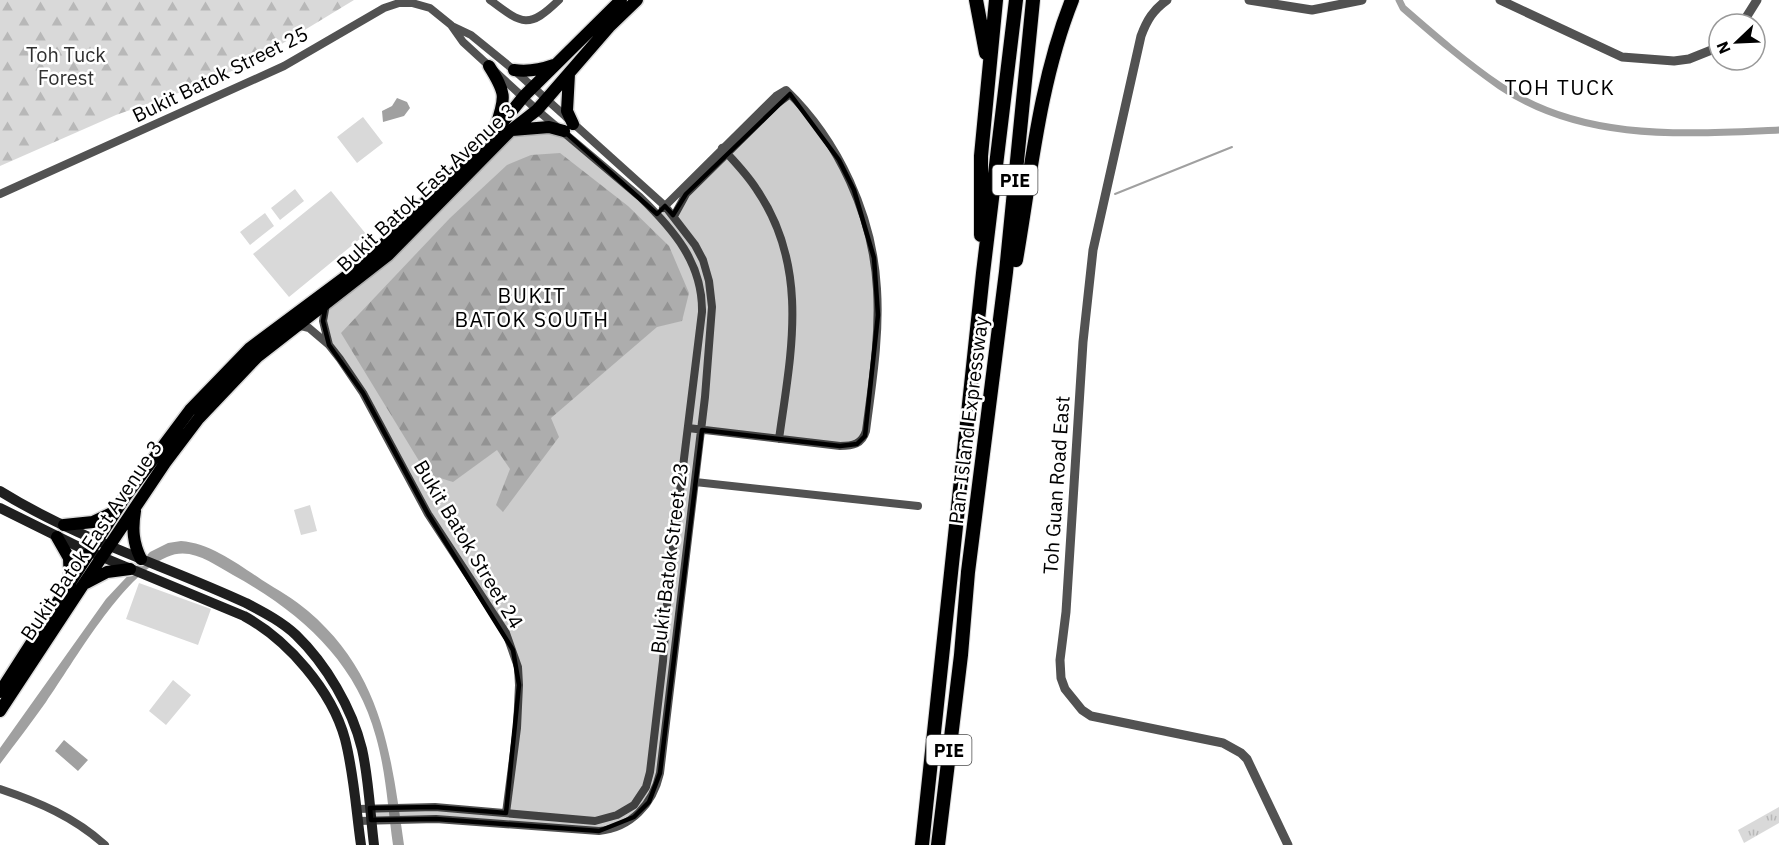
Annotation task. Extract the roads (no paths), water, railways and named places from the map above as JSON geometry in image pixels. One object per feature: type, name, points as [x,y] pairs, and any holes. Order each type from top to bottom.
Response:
[{"type":"highway","points":[[976,0],[988,73]]},
{"type":"highway","points":[[983,273],[981,156],[996,0]]},
{"type":"highway","name":"Pan-Island Expressway","points":[[921,845],[983,273],[1016,0]]},
{"type":"highway","name":"Pan-Island Expressway","points":[[938,845],[961,655],[968,572],[996,359],[1033,0]]},
{"type":"highway","points":[[996,359],[1002,344],[1042,101],[1056,44],[1072,0]]},
{"type":"main road","name":"Bukit Batok East Avenue 3","points":[[100,549],[117,510],[190,410],[250,348],[381,248],[494,133],[528,92],[621,0]]},
{"type":"main road","name":"Bukit Batok East Avenue 3","points":[[0,711],[100,549],[135,510],[165,463],[199,418],[245,368],[388,255],[510,130],[537,110],[569,72],[637,0]]},
{"type":"main road","points":[[514,70],[527,72],[541,70],[559,63]]},
{"type":"main road","points":[[489,66],[502,86],[504,100],[494,133]]},
{"type":"main road","points":[[510,130],[569,128],[567,111],[569,72]]},
{"type":"main road","points":[[0,491],[64,525],[132,569],[226,608],[262,626],[298,661],[324,692],[344,738],[361,845]]},
{"type":"main road","points":[[0,508],[57,537],[142,559],[219,591],[265,613],[294,634],[323,668],[355,724],[362,750],[374,845]]},
{"type":"main road","points":[[64,525],[93,522],[117,510]]},
{"type":"main road","points":[[135,510],[132,532],[135,546],[142,559]]},
{"type":"main road","points":[[57,537],[69,558],[75,587],[107,572],[132,569]]},
{"type":"main road","name":"Bukit Batok East Avenue 3","points":[[0,692],[75,587]]},
{"type":"street","points":[[490,0],[517,19],[530,21],[540,17],[559,0]]},
{"type":"street","name":"Toh Guan Road East","points":[[1167,0],[1155,9],[1142,36],[1093,250],[1083,342],[1066,612],[1060,660],[1061,678],[1073,700],[1091,716],[1223,743],[1240,753],[1246,759],[1288,845]]},
{"type":"street","points":[[1249,0],[1312,10],[1362,0]]},
{"type":"street","points":[[1500,0],[1515,3],[1622,57],[1674,61],[1707,51]]},
{"type":"street","name":"Bukit Batok Street 25","points":[[0,194],[284,66],[384,8],[399,3],[430,8],[451,26],[463,42],[489,66],[528,92]]},
{"type":"street","name":"Bukit Batok Street 25","points":[[451,26],[471,35],[514,70],[528,92]]},
{"type":"street","name":"Bukit Batok Street 23","points":[[357,809],[435,807],[592,821],[604,820],[629,809],[639,799],[651,772],[668,589],[702,312],[697,275],[686,250],[657,214],[569,128],[546,100],[528,92]]},
{"type":"street","name":"Bukit Batok Street 23","points":[[358,821],[403,819],[487,822],[598,831],[622,824],[634,817],[654,794],[660,773],[702,430],[712,318],[711,290],[703,260],[688,233],[665,206],[569,128],[537,110],[528,92]]},
{"type":"street","points":[[657,214],[725,150],[790,94],[807,111],[827,140],[854,190],[874,258],[878,315],[869,411],[863,439],[854,445],[840,446],[688,428]]},
{"type":"street","points":[[674,216],[686,194],[725,150]]},
{"type":"street","points":[[725,150],[753,184],[770,213],[782,242],[791,280],[792,352],[779,439]]},
{"type":"street","name":"Bukit Batok Street 24","points":[[326,304],[323,321],[329,345]]},
{"type":"street","name":"Bukit Batok Street 24","points":[[295,328],[307,327],[329,345],[363,393],[428,514],[496,617],[513,650],[518,667],[519,685],[517,728],[506,813]]},
{"type":"street","points":[[695,482],[918,506]]},
{"type":"street","points":[[0,789],[40,803],[68,817],[105,845]]},
{"type":"street","points":[[0,795],[38,808],[66,821],[98,845]]},
{"type":"waterway","points":[[1399,0],[1403,8],[1487,77],[1532,104],[1565,117],[1599,126],[1671,133],[1779,130]]},
{"type":"waterway","points":[[1115,194],[1232,147]]},
{"type":"district","name":"TOH TUCK","points":[[1560,87]]},
{"type":"district","name":"BUKIT BATOK SOUTH","points":[[532,307]]},
{"type":"park label","name":"Toh Tuck Forest","points":[[66,66]]}]
